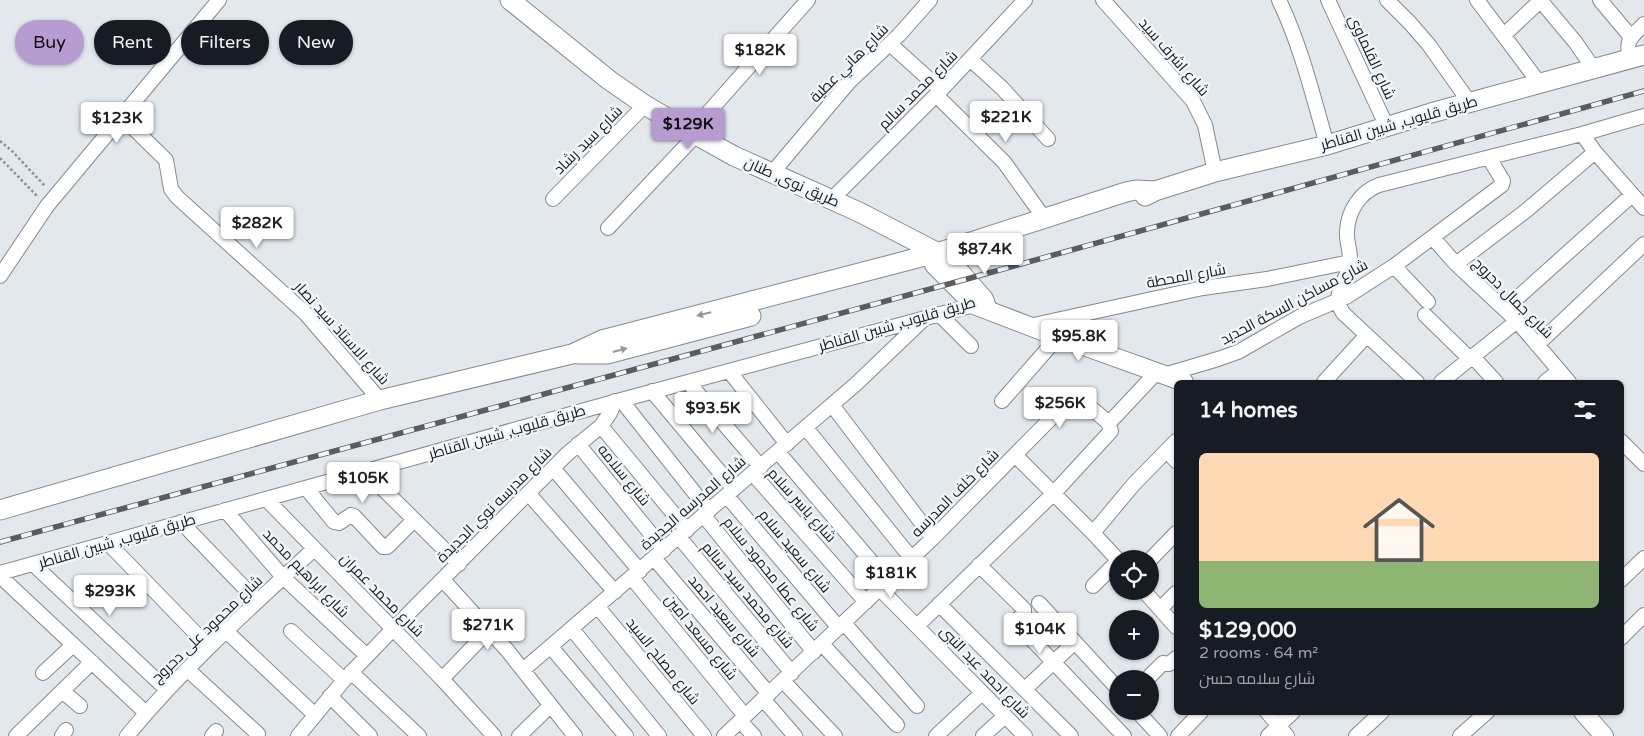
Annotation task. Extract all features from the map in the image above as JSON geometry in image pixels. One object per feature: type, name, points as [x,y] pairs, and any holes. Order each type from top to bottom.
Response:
[{"type":"main road","name":"طريق نوى, طنان","points":[[510,0],[609,80],[693,134],[734,156],[859,212],[907,238],[937,259]]},
{"type":"main road","name":"طريق قليوب, شبين القناطر","points":[[0,510],[380,400],[572,354],[607,354],[1134,202],[1155,191],[1216,172],[1327,145],[1430,112],[1470,103],[1637,57]]},
{"type":"main road","name":"طريق قليوب, شبين القناطر","points":[[937,259],[1044,218],[1126,192],[1136,190],[1155,191]]},
{"type":"street","points":[[0,276],[51,201],[120,116],[219,0]]},
{"type":"street","points":[[608,228],[693,134],[808,0]]},
{"type":"street","name":"شارع هاني عطية","points":[[772,173],[844,87],[890,44],[930,0]]},
{"type":"street","name":"شارع محمد سالم","points":[[831,200],[938,93],[1025,0]]},
{"type":"street","name":"شارع اشرف سيد","points":[[1103,0],[1193,101],[1205,125],[1216,172]]},
{"type":"street","points":[[1279,0],[1302,61],[1327,145]]},
{"type":"street","name":"شارع القلماوي","points":[[1328,0],[1387,127]]},
{"type":"street","points":[[1387,0],[1429,45],[1470,103]]},
{"type":"street","points":[[1477,0],[1540,84]]},
{"type":"street","points":[[1504,34],[1540,0],[1576,43],[1593,68]]},
{"type":"street","points":[[1600,0],[1631,37]]},
{"type":"street","points":[[1637,57],[1627,47],[1631,37],[1644,24]]},
{"type":"street","points":[[890,44],[1004,162],[1044,218]]},
{"type":"street","points":[[970,60],[1002,88],[1048,139]]},
{"type":"street","name":"شارع سيد رشاد","points":[[553,199],[646,105]]},
{"type":"street","name":"شارع الاستاذ سيد نصار","points":[[120,116],[166,160],[171,189],[177,197],[306,313],[380,400]]},
{"type":"street","points":[[1409,380],[1343,313],[1337,301],[1350,262],[1346,232],[1348,222],[1357,202],[1370,188],[1379,185],[1582,134],[1644,116]]},
{"type":"street","points":[[1582,134],[1644,208]]},
{"type":"street","points":[[1456,264],[1527,210],[1596,152]]},
{"type":"street","name":"شارع مساكن السكة الحديد","points":[[1160,374],[1218,360],[1238,352],[1299,317],[1337,301],[1394,266],[1502,185],[1503,181],[1489,158]]},
{"type":"street","points":[[1505,309],[1632,195]]},
{"type":"street","name":"شارع جمال دحروج","points":[[1433,238],[1456,264],[1517,321],[1567,380]]},
{"type":"street","points":[[1537,345],[1644,244]]},
{"type":"street","points":[[937,259],[982,304],[1029,326],[1178,380]]},
{"type":"street","name":"شارع المحطة","points":[[1029,326],[1194,290],[1285,276],[1350,262]]},
{"type":"street","points":[[1394,266],[1426,308],[1471,358],[1494,380]]},
{"type":"street","name":"طريق قليوب, شبين القناطر","points":[[0,575],[181,522],[618,400],[982,304]]},
{"type":"street","points":[[932,316],[971,346]]},
{"type":"street","name":"شارع المدرسه الجديدة","points":[[523,670],[832,406],[932,316]]},
{"type":"street","points":[[1444,380],[1517,321]]},
{"type":"street","points":[[1326,380],[1366,336]]},
{"type":"street","points":[[1002,400],[1058,337]]},
{"type":"street","name":"شارع احمد عبد النبى","points":[[729,371],[884,585],[917,626],[1025,736]]},
{"type":"street","points":[[1548,380],[1559,371]]},
{"type":"street","points":[[917,626],[1054,493],[1111,431],[1109,423],[1160,374]]},
{"type":"street","name":"شارع ياسر سلام","points":[[688,382],[757,470],[866,602]]},
{"type":"street","name":"شارع سعيد سلام","points":[[652,391],[731,493],[841,625],[917,706]]},
{"type":"street","name":"شارع خلف المدرسه","points":[[724,736],[912,559],[1071,398],[1076,396],[1109,423]]},
{"type":"street","name":"شارع مدرسه نوي الجديدة","points":[[298,736],[330,696],[393,629],[553,468],[578,444],[601,426],[618,400]]},
{"type":"street","name":"شارع عطا محمود سلام","points":[[618,400],[706,514],[818,648],[897,725]]},
{"type":"street","points":[[832,406],[933,538]]},
{"type":"street","name":"شارع محمد سيد سالم","points":[[601,426],[683,533],[787,677],[834,736]]},
{"type":"street","points":[[806,428],[912,559]]},
{"type":"street","name":"شارع سلامه","points":[[578,444],[659,554]]},
{"type":"street","points":[[1624,444],[1644,464]]},
{"type":"street","points":[[1093,533],[1134,485],[1173,451]]},
{"type":"street","points":[[1015,455],[1109,550]]},
{"type":"street","name":"شارع مسعد امين","points":[[553,468],[636,574],[754,736]]},
{"type":"street","points":[[365,471],[459,564]]},
{"type":"street","points":[[306,488],[334,522],[339,523],[351,515],[354,516],[383,547],[387,547],[414,520]]},
{"type":"street","points":[[528,493],[615,592]]},
{"type":"street","name":"شارع محمد عمران","points":[[266,499],[442,679],[494,736]]},
{"type":"street","name":"شارع ابراهيم محمد","points":[[225,510],[283,577],[367,656]]},
{"type":"street","points":[[181,522],[257,601]]},
{"type":"street","points":[[1159,551],[1174,535]]},
{"type":"street","points":[[108,543],[209,646]]},
{"type":"street","name":"شارع محمود على دحروج","points":[[127,736],[167,690],[225,630],[314,549]]},
{"type":"street","name":"شارع سعيد احمد","points":[[659,554],[796,736]]},
{"type":"street","points":[[1624,573],[1644,558]]},
{"type":"street","points":[[33,564],[167,690]]},
{"type":"street","points":[[980,565],[1024,609],[1024,613],[1017,620],[1017,624],[1124,736]]},
{"type":"street","points":[[1093,586],[1109,569]]},
{"type":"street","points":[[0,575],[146,713]]},
{"type":"street","points":[[443,580],[490,630],[575,736]]},
{"type":"street","points":[[1160,609],[1174,595]]},
{"type":"street","points":[[1152,600],[1174,626]]},
{"type":"street","points":[[1040,603],[1109,679]]},
{"type":"street","points":[[939,604],[1071,736]]},
{"type":"street","name":"شارع مصلح السيد","points":[[598,607],[704,736]]},
{"type":"street","points":[[1624,635],[1644,615]]},
{"type":"street","points":[[572,629],[659,736]]},
{"type":"street","points":[[225,630],[315,715]]},
{"type":"street","points":[[442,679],[490,630]]},
{"type":"street","points":[[291,631],[348,676],[412,734]]},
{"type":"street","points":[[1025,689],[1074,642]]},
{"type":"street","points":[[44,673],[73,645]]},
{"type":"street","points":[[551,647],[626,736]]},
{"type":"street","points":[[1156,670],[1163,663],[1169,664],[1174,660]]},
{"type":"street","points":[[16,736],[92,662]]},
{"type":"street","points":[[187,669],[258,734]]},
{"type":"street","points":[[62,691],[80,706]]},
{"type":"street","points":[[936,736],[982,693]]},
{"type":"street","points":[[330,696],[370,736]]},
{"type":"street","points":[[520,736],[550,706]]},
{"type":"street","points":[[1180,735],[1198,715]]},
{"type":"street","points":[[1270,715],[1283,731]]},
{"type":"street","points":[[1268,736],[1283,731],[1291,715]]},
{"type":"street","points":[[1356,736],[1379,715]]},
{"type":"street","points":[[1460,736],[1484,715]]},
{"type":"street","points":[[1586,715],[1604,736]]},
{"type":"street","points":[[983,736],[1004,716]]},
{"type":"street","points":[[1145,720],[1160,736]]},
{"type":"path","points":[[0,141],[12,151],[51,201]]},
{"type":"path","points":[[0,158],[51,201]]},
{"type":"railway","points":[[0,542],[967,279],[1644,91]]}]
